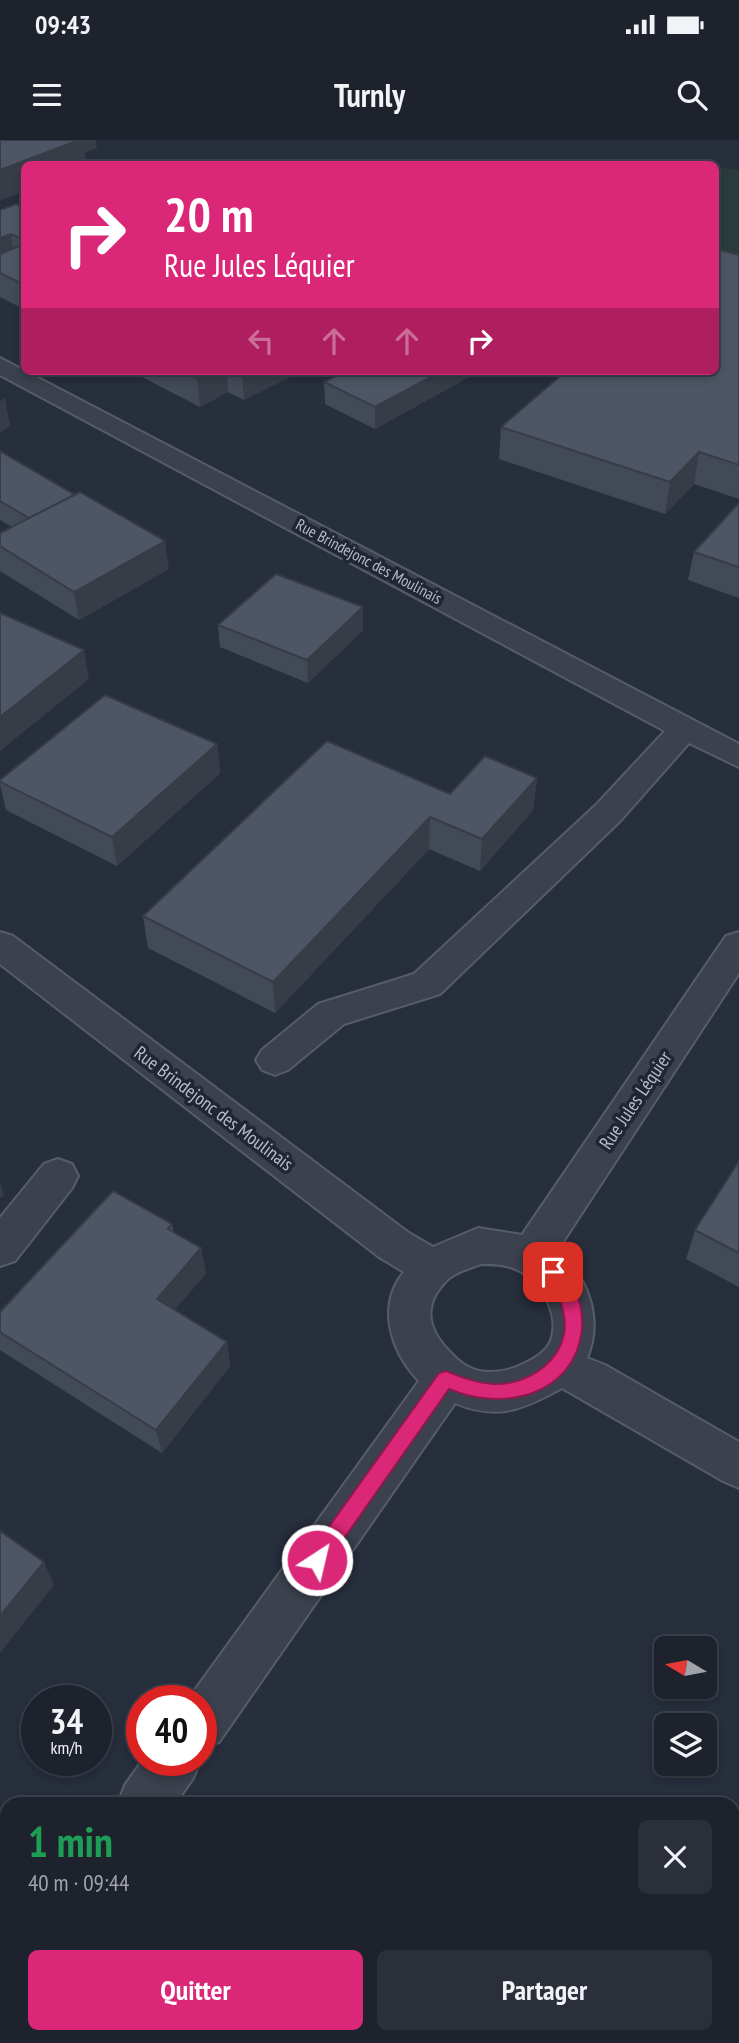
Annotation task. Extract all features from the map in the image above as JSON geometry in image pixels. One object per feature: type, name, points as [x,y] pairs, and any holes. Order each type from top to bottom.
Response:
[{"type":"street","name":"Rue Brindejonc des Moulinais","points":[[0,365],[739,757]]},
{"type":"street","points":[[275,1060],[331,1014],[427,984],[608,813],[685,729]]},
{"type":"street","name":"Rue Brindejonc des Moulinais","points":[[0,945],[394,1245],[430,1266]]},
{"type":"street","name":"Rue Jules Léquier","points":[[531,1256],[739,945]]},
{"type":"street","points":[[0,1223],[58,1176],[0,1248]]},
{"type":"street","points":[[478,1246],[505,1247],[531,1256],[553,1272],[568,1294],[574,1318],[571,1344],[558,1366],[541,1380],[519,1390],[494,1393],[469,1389],[446,1379],[428,1364],[414,1345],[408,1324],[409,1303],[417,1283],[430,1266],[453,1252],[478,1246]]},
{"type":"street","points":[[558,1366],[589,1379],[739,1466]]},
{"type":"street","points":[[217,1701],[446,1379]]},
{"type":"street","points":[[149,1797],[164,1776]]},
{"type":"shaded area","points":[[719,167],[739,170],[739,267],[719,264]]},
{"type":"building","points":[[0,140],[79,140],[21,161],[0,170]]},
{"type":"building","points":[[16,204],[21,206],[21,239],[11,234],[0,238],[0,210]]},
{"type":"building","points":[[21,245],[21,284],[0,273],[0,254]]},
{"type":"building","points":[[719,250],[739,255],[739,465],[699,452],[670,482],[501,427],[561,375],[719,375]]},
{"type":"building","points":[[189,375],[206,375],[197,379]]},
{"type":"building","points":[[338,375],[435,375],[375,407],[324,382]]},
{"type":"building","points":[[0,451],[75,495],[29,518],[0,501]]},
{"type":"building","points":[[80,492],[165,541],[74,592],[0,546],[0,533]]},
{"type":"building","points":[[738,504],[739,567],[694,552]]},
{"type":"building","points":[[276,574],[363,607],[307,660],[218,625]]},
{"type":"building","points":[[0,613],[84,650],[0,717]]},
{"type":"building","points":[[105,695],[217,744],[112,837],[0,782]]},
{"type":"building","points":[[327,741],[450,794],[485,756],[537,778],[482,839],[430,817],[273,982],[143,916]]},
{"type":"building","points":[[739,1161],[739,1253],[695,1230]]},
{"type":"building","points":[[113,1191],[172,1224],[168,1229],[201,1248],[157,1299],[227,1342],[156,1430],[0,1332],[0,1312]]},
{"type":"building","points":[[0,1531],[44,1562],[0,1616]]},
{"type":"route","points":[[317,1560],[446,1379],[469,1389],[494,1393],[519,1390],[541,1380],[558,1366],[571,1344],[574,1318],[568,1294],[553,1272]]}]
